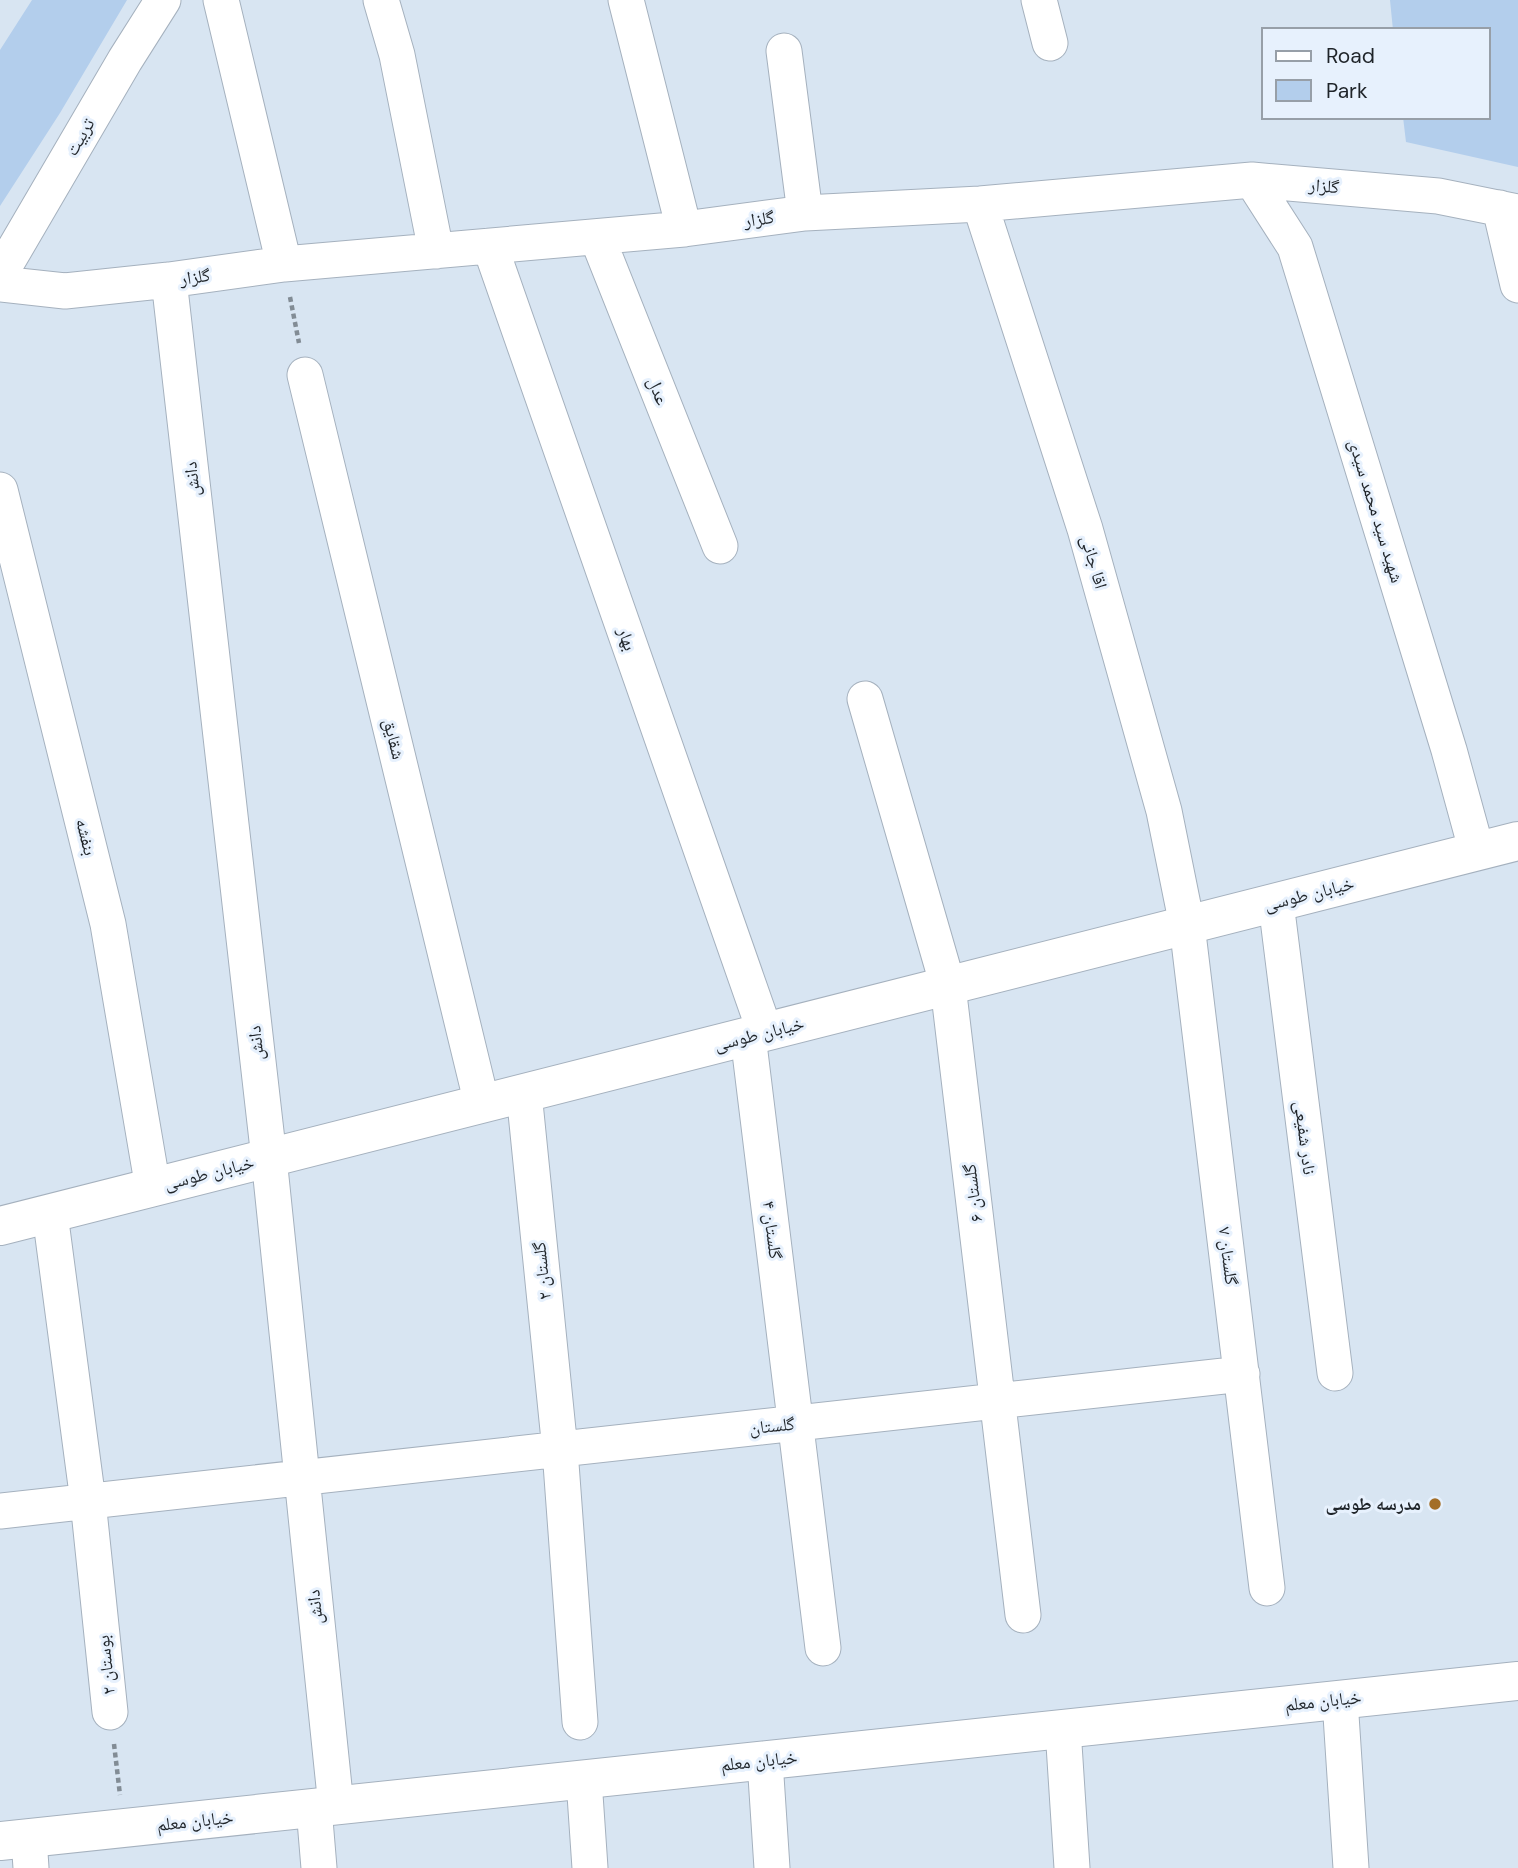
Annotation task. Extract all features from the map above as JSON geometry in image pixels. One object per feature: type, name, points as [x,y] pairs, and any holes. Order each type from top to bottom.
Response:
[{"type":"street","name":"تربیت","points":[[0,274],[163,0]]},
{"type":"street","points":[[221,0],[284,264]]},
{"type":"street","points":[[381,0],[397,55],[436,251]]},
{"type":"street","points":[[626,0],[684,229]]},
{"type":"street","points":[[1039,0],[1050,43]]},
{"type":"street","points":[[784,51],[805,212]]},
{"type":"street","name":"گلزار","points":[[0,284],[65,291],[169,281],[284,264],[684,229],[805,212],[980,204],[1252,180],[1438,196],[1509,210]]},
{"type":"street","name":"شهید سید محمد سیدی","points":[[1252,180],[1295,247],[1449,750],[1477,852]]},
{"type":"street","name":"اقا جانی","points":[[980,204],[1085,529],[1164,811],[1187,925]]},
{"type":"street","points":[[1509,210],[1518,285]]},
{"type":"street","name":"عدل","points":[[597,237],[720,546]]},
{"type":"street","name":"بهار","points":[[491,246],[757,1034]]},
{"type":"street","name":"دانش","points":[[169,281],[269,1158],[301,1478],[325,1807],[318,1868]]},
{"type":"street","name":"شقایق","points":[[305,375],[482,1104]]},
{"type":"street","name":"بنفشه","points":[[0,490],[108,924],[153,1188]]},
{"type":"street","name":"گلستان ۶","points":[[864,699],[948,986],[1023,1615]]},
{"type":"street","name":"خیابان طوسی","points":[[0,1226],[1518,841]]},
{"type":"street","name":"نادر شفیعی","points":[[1276,902],[1335,1373]]},
{"type":"street","name":"گلستان ۷","points":[[1187,925],[1267,1588]]},
{"type":"street","name":"گلستان ۴","points":[[757,1034],[796,1423],[823,1648]]},
{"type":"street","name":"گلستان ۲","points":[[524,1093],[560,1450],[580,1722]]},
{"type":"street","name":"بوستان ۲","points":[[50,1214],[88,1501],[110,1712]]},
{"type":"street","name":"گلستان","points":[[0,1511],[1242,1374]]},
{"type":"street","name":"خیابان معلم","points":[[20,1849],[123,1828],[1518,1681]]},
{"type":"street","points":[[1340,1700],[1351,1868]]},
{"type":"street","points":[[1063,1729],[1072,1868]]},
{"type":"street","points":[[765,1761],[772,1868]]},
{"type":"street","points":[[584,1780],[590,1868]]},
{"type":"path","points":[[284,264],[305,375]]},
{"type":"path","name":"بوستان ۲","points":[[110,1712],[123,1828]]},
{"type":"green space","points":[[32,0],[127,0],[60,113],[0,206],[0,50]]},
{"type":"green space","points":[[1390,0],[1518,0],[1518,167],[1406,142],[1403,119],[1490,119],[1490,28],[1393,28]]},
{"type":"place","name":"مدرسه طوسی","points":[[1435,1504]]}]
